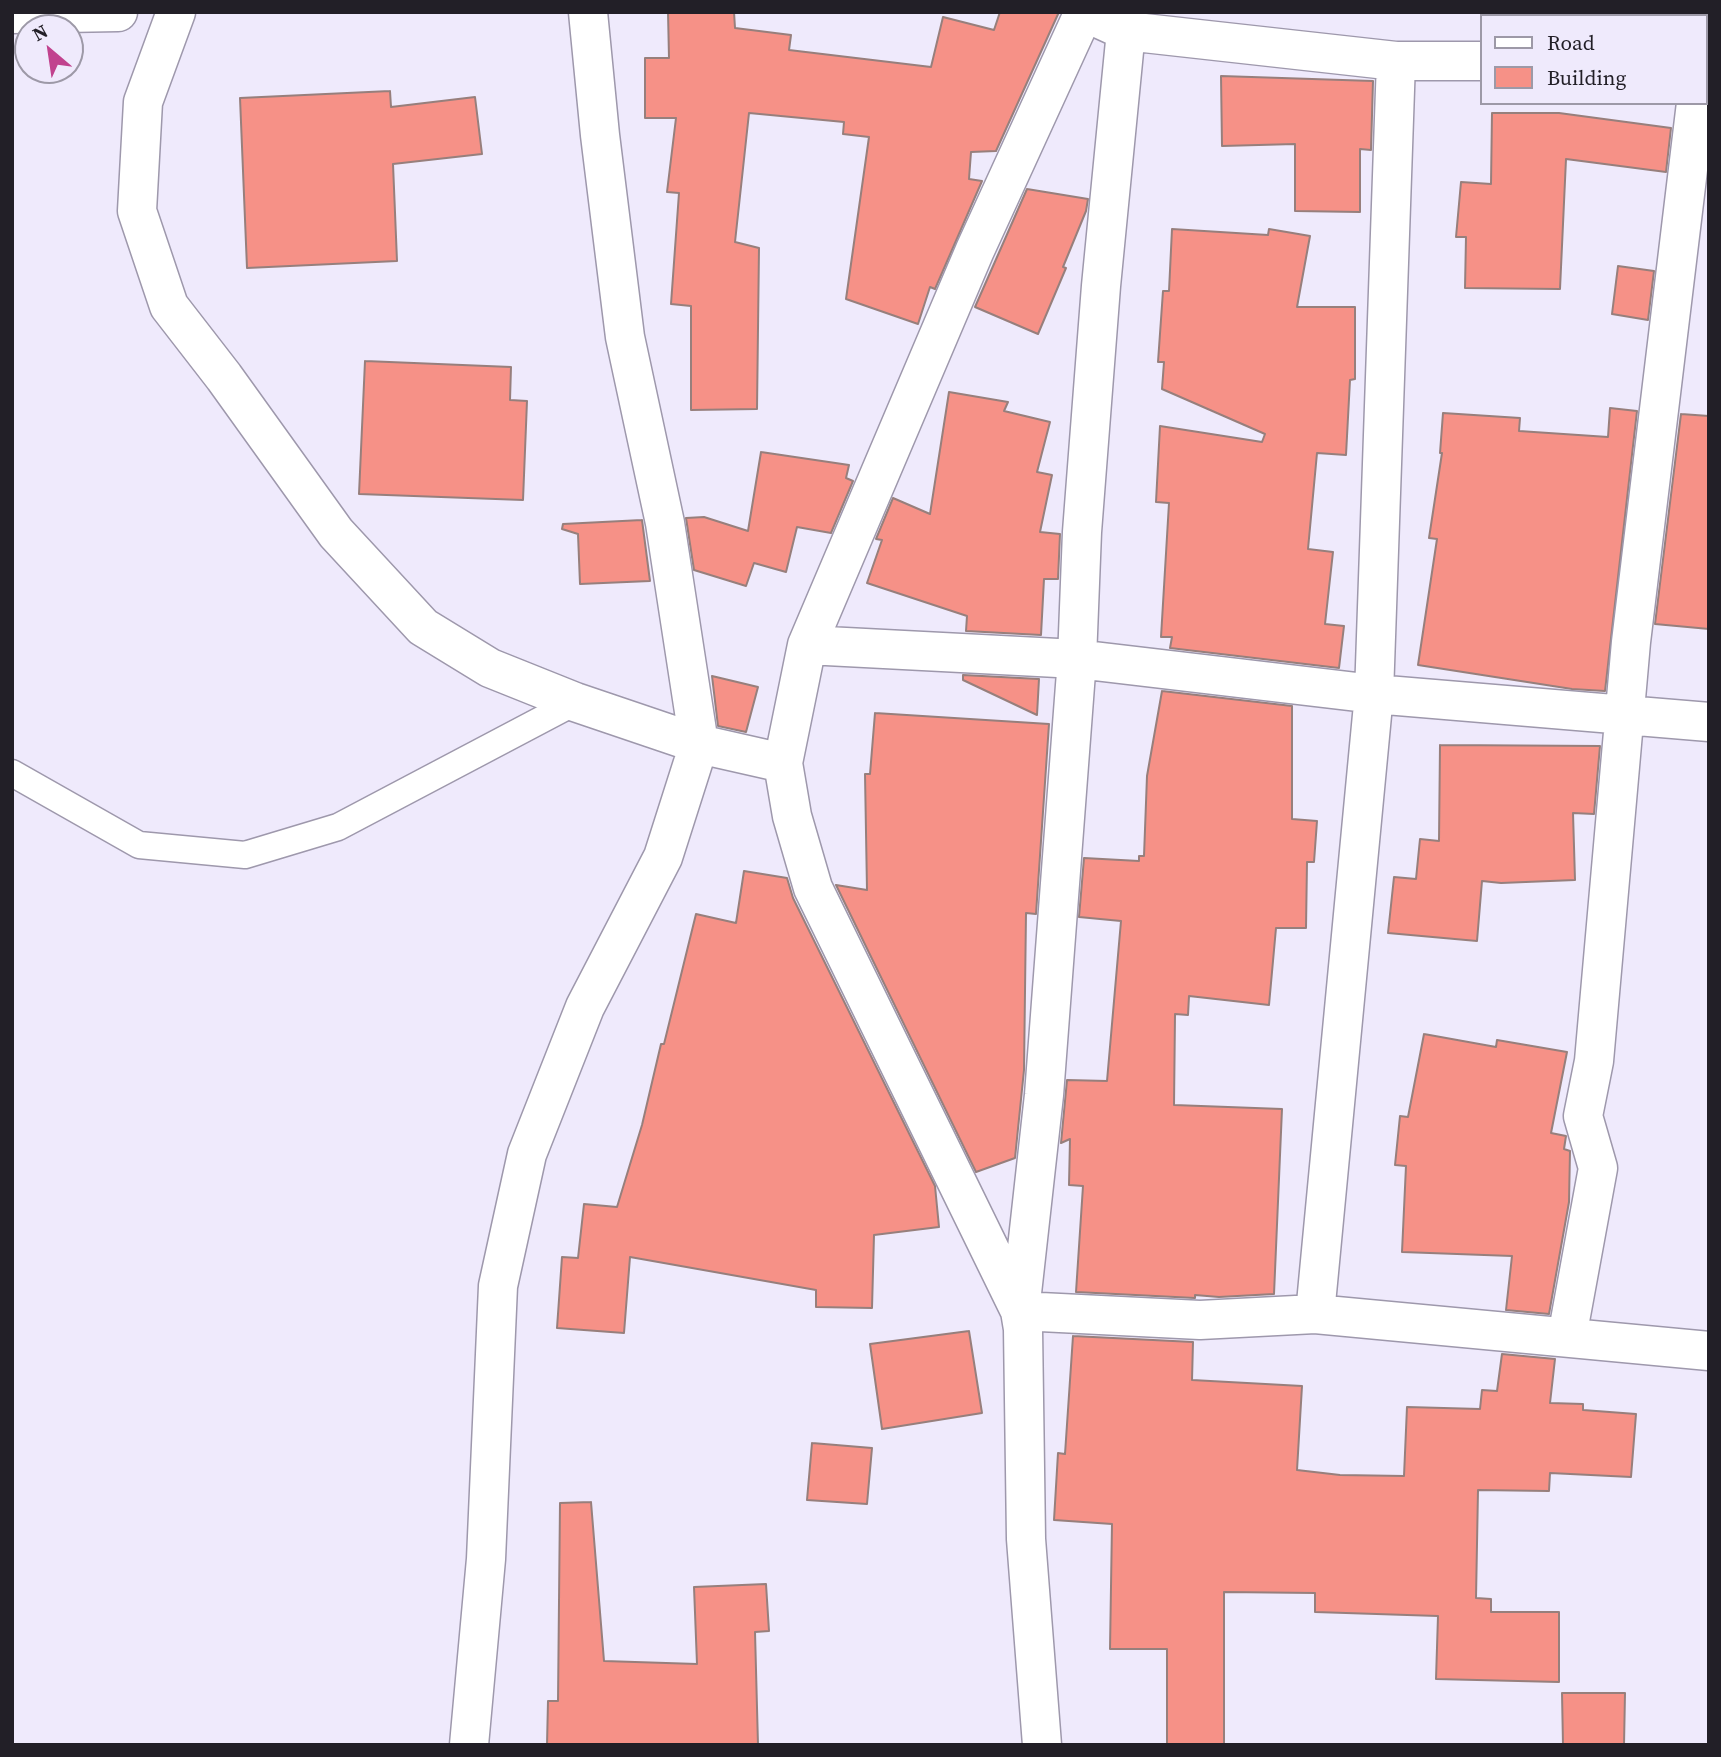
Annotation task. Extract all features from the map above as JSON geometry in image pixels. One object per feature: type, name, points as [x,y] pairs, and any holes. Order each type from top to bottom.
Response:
[{"type":"street","points":[[12,14],[118,12]]},
{"type":"street","points":[[176,12],[143,102],[137,211],[169,306],[224,377],[336,533],[423,627],[490,668],[575,702],[699,744],[783,764]]},
{"type":"street","points":[[469,1745],[486,1559],[498,1286],[527,1154],[585,1007],[663,857],[699,744],[665,523],[625,337],[588,12]]},
{"type":"street","points":[[1020,1311],[813,888],[792,816],[783,764],[807,645],[975,250],[1084,13],[1126,31],[1396,61],[1480,61]]},
{"type":"street","points":[[1042,1745],[1026,1539],[1023,1329],[1020,1311],[1044,1095],[1077,659],[1082,532],[1126,31]]},
{"type":"street","points":[[1315,1314],[1374,694],[1396,61]]},
{"type":"street","points":[[1567,1338],[1598,1168],[1583,1116],[1594,1061],[1624,714],[1696,105]]},
{"type":"street","points":[[807,645],[1077,659],[1374,694],[1709,722]]},
{"type":"street","points":[[1020,1311],[1200,1320],[1315,1314],[1709,1351]]},
{"type":"lane","points":[[12,773],[139,845],[245,855],[338,827],[575,702]]},
{"type":"building","points":[[668,12],[734,12],[735,28],[791,35],[789,50],[931,67],[943,17],[994,30],[1000,12],[1059,12],[996,151],[971,152],[969,179],[982,181],[935,289],[930,287],[918,324],[846,299],[869,137],[843,134],[844,122],[749,113],[735,242],[759,248],[757,409],[691,410],[691,306],[671,304],[679,193],[667,192],[676,118],[645,118],[645,58],[669,58]]},
{"type":"building","points":[[1221,76],[1373,81],[1371,150],[1360,149],[1360,212],[1295,211],[1295,144],[1222,146]]},
{"type":"building","points":[[390,91],[391,107],[475,97],[482,154],[393,164],[397,261],[247,268],[240,98]]},
{"type":"building","points":[[1492,113],[1559,113],[1671,128],[1666,172],[1566,159],[1560,289],[1465,288],[1466,237],[1456,237],[1461,182],[1491,184]]},
{"type":"building","points":[[1027,189],[1088,199],[1086,211],[1063,267],[1066,268],[1038,334],[975,307]]},
{"type":"building","points":[[1172,229],[1268,235],[1269,229],[1310,236],[1297,307],[1355,307],[1355,379],[1350,380],[1346,455],[1317,453],[1308,549],[1333,552],[1325,624],[1344,626],[1339,668],[1170,648],[1172,637],[1161,637],[1169,503],[1156,502],[1160,426],[1262,442],[1265,434],[1162,389],[1164,362],[1158,362],[1163,291],[1169,291]]},
{"type":"building","points":[[1618,266],[1654,271],[1648,320],[1612,314]]},
{"type":"building","points":[[365,361],[511,367],[510,400],[527,401],[523,500],[359,494]]},
{"type":"building","points":[[949,392],[1008,402],[1004,411],[1050,422],[1037,472],[1052,475],[1040,532],[1060,534],[1058,579],[1044,579],[1041,635],[966,631],[967,616],[867,583],[882,540],[876,539],[893,498],[930,514]]},
{"type":"building","points":[[1610,408],[1637,411],[1605,691],[1572,689],[1418,665],[1437,539],[1429,538],[1442,453],[1443,413],[1520,418],[1519,431],[1608,437]]},
{"type":"building","points":[[1681,414],[1709,416],[1709,629],[1655,624]]},
{"type":"building","points":[[761,452],[849,465],[846,478],[853,481],[831,533],[797,527],[786,572],[754,563],[746,586],[694,570],[686,518],[704,517],[748,531]]},
{"type":"building","points":[[642,520],[650,581],[580,584],[578,534],[562,529],[563,524]]},
{"type":"building","points":[[963,675],[1039,679],[1037,715],[963,680]]},
{"type":"building","points":[[712,676],[758,687],[746,732],[718,726]]},
{"type":"building","points":[[1162,691],[1292,706],[1292,819],[1317,821],[1314,862],[1307,862],[1306,928],[1276,928],[1269,1005],[1189,996],[1188,1015],[1175,1014],[1174,1105],[1282,1109],[1274,1294],[1219,1297],[1195,1295],[1195,1298],[1076,1292],[1083,1186],[1069,1185],[1070,1139],[1061,1143],[1067,1080],[1107,1081],[1121,921],[1079,917],[1084,858],[1139,861],[1139,856],[1144,856],[1147,776]]},
{"type":"building","points":[[875,713],[1049,724],[1036,914],[1026,913],[1024,1070],[1015,1158],[976,1172],[836,885],[867,890],[865,774],[870,774]]},
{"type":"building","points":[[1440,745],[1600,746],[1594,814],[1573,813],[1575,880],[1501,883],[1482,881],[1477,941],[1388,933],[1394,877],[1416,879],[1420,839],[1439,841]]},
{"type":"building","points":[[744,871],[787,878],[793,898],[935,1186],[939,1227],[874,1235],[872,1308],[816,1307],[816,1290],[630,1257],[624,1333],[557,1328],[562,1257],[578,1258],[584,1204],[617,1207],[642,1125],[661,1044],[664,1044],[696,914],[736,923]]},
{"type":"building","points":[[1424,1034],[1496,1047],[1497,1040],[1567,1052],[1551,1133],[1566,1136],[1564,1149],[1570,1151],[1569,1202],[1549,1314],[1506,1310],[1512,1256],[1402,1252],[1406,1166],[1395,1165],[1400,1116],[1408,1117]]},
{"type":"building","points":[[969,1331],[982,1413],[882,1429],[870,1344]]},
{"type":"building","points":[[1073,1336],[1193,1342],[1192,1380],[1302,1386],[1297,1470],[1340,1475],[1404,1476],[1407,1407],[1480,1409],[1482,1390],[1497,1391],[1502,1354],[1555,1359],[1550,1403],[1583,1404],[1583,1410],[1636,1414],[1631,1477],[1550,1473],[1549,1491],[1478,1490],[1476,1598],[1491,1599],[1491,1612],[1559,1612],[1559,1682],[1436,1679],[1438,1616],[1315,1612],[1315,1593],[1224,1592],[1224,1745],[1167,1745],[1167,1649],[1110,1649],[1112,1524],[1054,1520],[1058,1453],[1065,1454]]},
{"type":"building","points":[[812,1443],[872,1448],[867,1504],[807,1500]]},
{"type":"building","points":[[591,1502],[604,1661],[697,1664],[694,1587],[766,1584],[769,1631],[755,1632],[758,1745],[547,1745],[548,1701],[558,1701],[560,1503]]},
{"type":"building","points":[[1562,1693],[1625,1693],[1624,1745],[1563,1745]]}]
